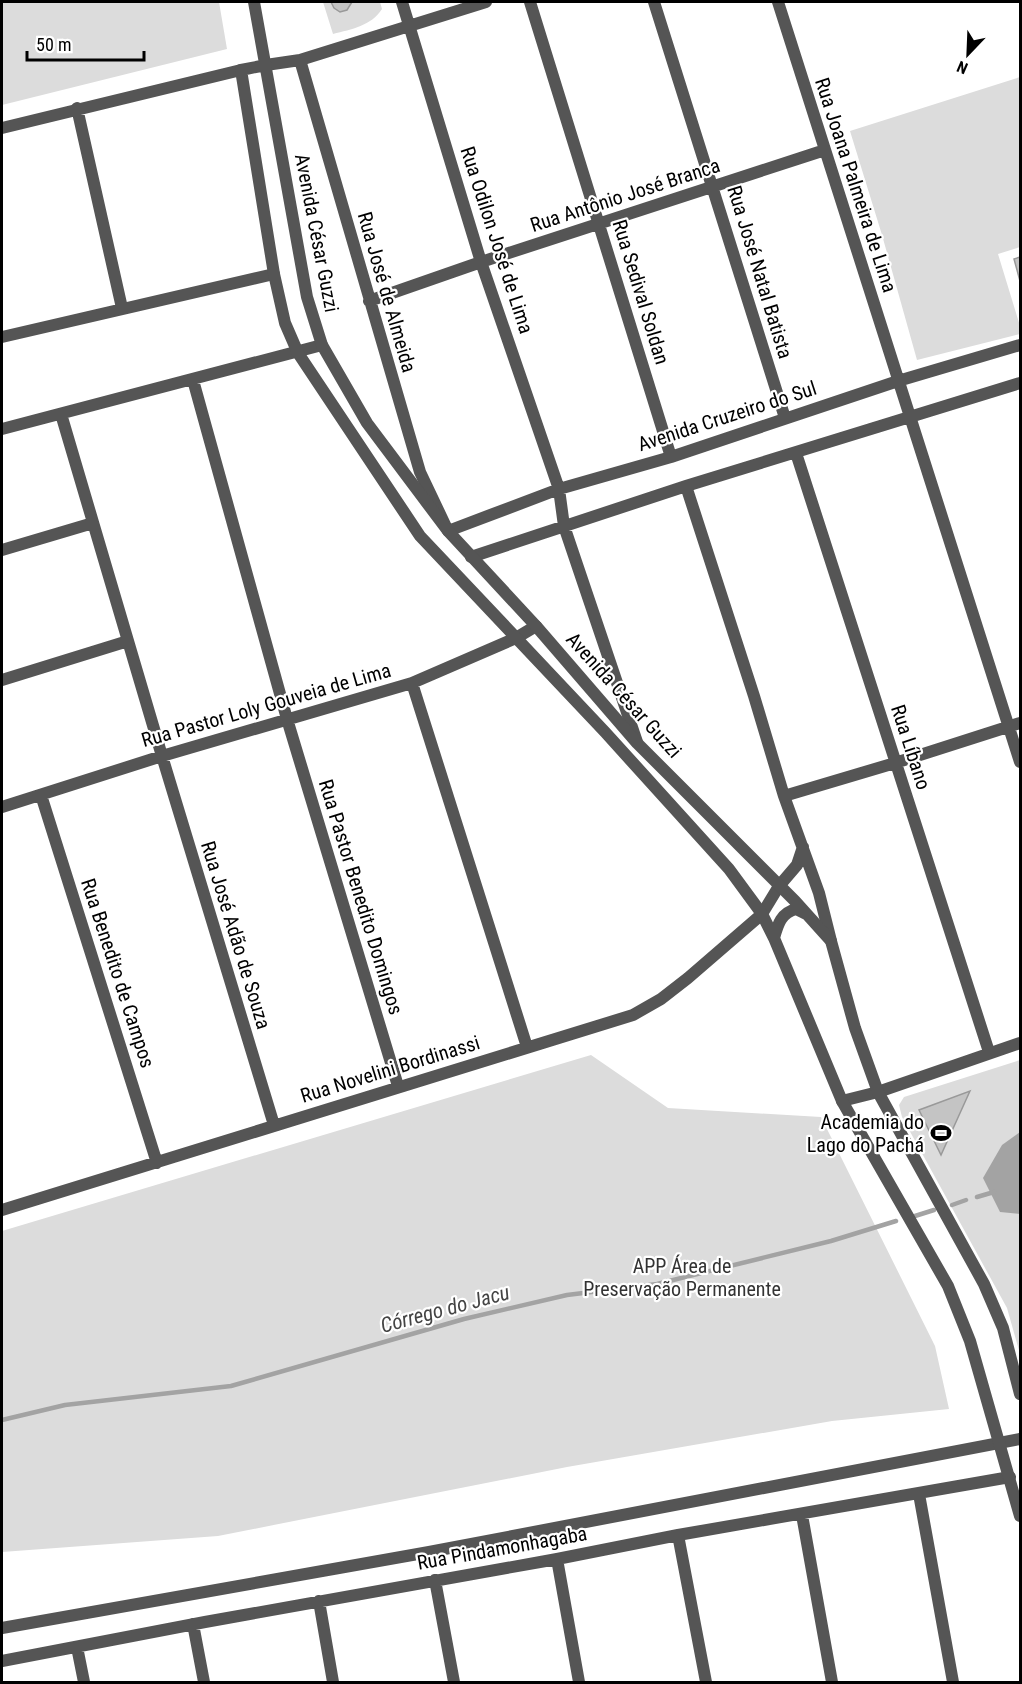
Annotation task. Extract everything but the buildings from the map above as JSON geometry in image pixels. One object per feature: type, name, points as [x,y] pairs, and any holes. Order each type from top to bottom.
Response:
[{"type":"street","name":"Avenida César Guzzi","points":[[254,2],[307,297],[322,345],[367,423],[448,531],[536,626],[638,743],[831,941],[855,1028],[878,1092],[984,1284],[1003,1328],[1020,1394]]},
{"type":"street","name":"Rua Odilon José de Lima","points":[[402,2],[481,262],[559,489],[564,526],[638,743]]},
{"type":"street","points":[[2,128],[241,70],[300,60],[486,2]]},
{"type":"street","name":"Rua Sedival Soldan","points":[[530,2],[671,457]]},
{"type":"street","name":"Rua José Natal Batista","points":[[654,2],[785,418]]},
{"type":"street","name":"Rua Joana Palmeira de Lima","points":[[778,2],[909,418],[1014,725],[1020,762]]},
{"type":"street","name":"Rua José de Almeida","points":[[300,60],[420,472],[448,531]]},
{"type":"street","name":"Avenida César Guzzi","points":[[241,70],[274,273],[285,323],[298,353],[420,536],[605,732],[729,869],[762,914],[842,1101],[948,1286],[970,1341],[1020,1516]]},
{"type":"street","points":[[77,108],[122,308]]},
{"type":"street","name":"Rua Antônio José Branca","points":[[369,301],[481,262],[825,150]]},
{"type":"street","points":[[2,337],[274,273]]},
{"type":"street","points":[[2,429],[322,345]]},
{"type":"street","name":"Avenida Cruzeiro do Sul","points":[[448,531],[559,489],[671,457],[897,381],[1020,345]]},
{"type":"street","name":"Rua Pastor Benedito Domingos","points":[[193,380],[287,719],[398,1086]]},
{"type":"street","points":[[471,557],[686,486],[1020,383]]},
{"type":"street","name":"Rua José Adão de Souza","points":[[61,414],[274,1125]]},
{"type":"street","name":"Rua Líbano","points":[[796,453],[989,1052]]},
{"type":"street","points":[[686,486],[784,796],[803,847],[831,941]]},
{"type":"street","points":[[2,550],[93,524]]},
{"type":"street","name":"Rua Pastor Loly Gouveia de Lima","points":[[2,807],[162,756],[412,682],[516,638],[536,626]]},
{"type":"street","points":[[2,680],[128,641]]},
{"type":"street","points":[[412,682],[527,1047]]},
{"type":"street","points":[[784,796],[1014,725]]},
{"type":"street","name":"Rua Benedito de Campos","points":[[41,795],[157,1163]]},
{"type":"street","name":"Rua Novelini Bordinassi","points":[[2,1210],[633,1015],[661,999],[679,985],[762,914],[779,886],[797,865],[803,847]]},
{"type":"street","points":[[774,938],[778,923],[787,911],[796,909],[808,915]]},
{"type":"street","points":[[842,1101],[878,1092],[1020,1043]]},
{"type":"street","points":[[2,1628],[429,1552],[1020,1439]]},
{"type":"street","name":"Rua Pindamonhagaba","points":[[2,1661],[678,1535],[1010,1478]]},
{"type":"street","points":[[919,1494],[953,1683]]},
{"type":"street","points":[[802,1515],[832,1683]]},
{"type":"street","points":[[678,1535],[706,1683]]},
{"type":"street","points":[[557,1559],[579,1683]]},
{"type":"street","points":[[435,1580],[454,1683]]},
{"type":"street","points":[[319,1601],[333,1683]]},
{"type":"street","points":[[193,1624],[204,1683]]},
{"type":"street","points":[[77,1647],[84,1683]]},
{"type":"green space","points":[[2,2],[219,2],[227,49],[2,105]]},
{"type":"green space","points":[[323,2],[331,2],[340,12],[349,8],[352,2],[380,2],[382,9],[367,23],[333,34]]},
{"type":"green space","points":[[1020,77],[1020,247],[998,254],[1020,326],[1020,334],[917,360],[850,131]]},
{"type":"green space","name":"APP Área de Preservação Permanente","points":[[591,1055],[668,1108],[821,1117],[935,1346],[949,1409],[832,1421],[567,1467],[218,1536],[2,1552],[2,1231]]},
{"type":"green space","points":[[1020,1060],[1020,1354],[1007,1308],[902,1117],[899,1105],[904,1097]]},
{"type":"shaded area","points":[[1020,1132],[1020,1214],[1000,1212],[983,1178],[1002,1145]]},
{"type":"waterway","name":"Córrego do Jacu","points":[[977,1197],[994,1192]]},
{"type":"waterway","name":"Córrego do Jacu","points":[[952,1205],[966,1200]]},
{"type":"waterway","name":"Córrego do Jacu","points":[[915,1216],[934,1210]]},
{"type":"waterway","name":"Córrego do Jacu","points":[[2,1420],[65,1405],[231,1386],[464,1319],[567,1295],[657,1284],[831,1241],[896,1221]]},
{"type":"place","name":"Academia do Lago do Pachá","points":[[941,1133]]}]
